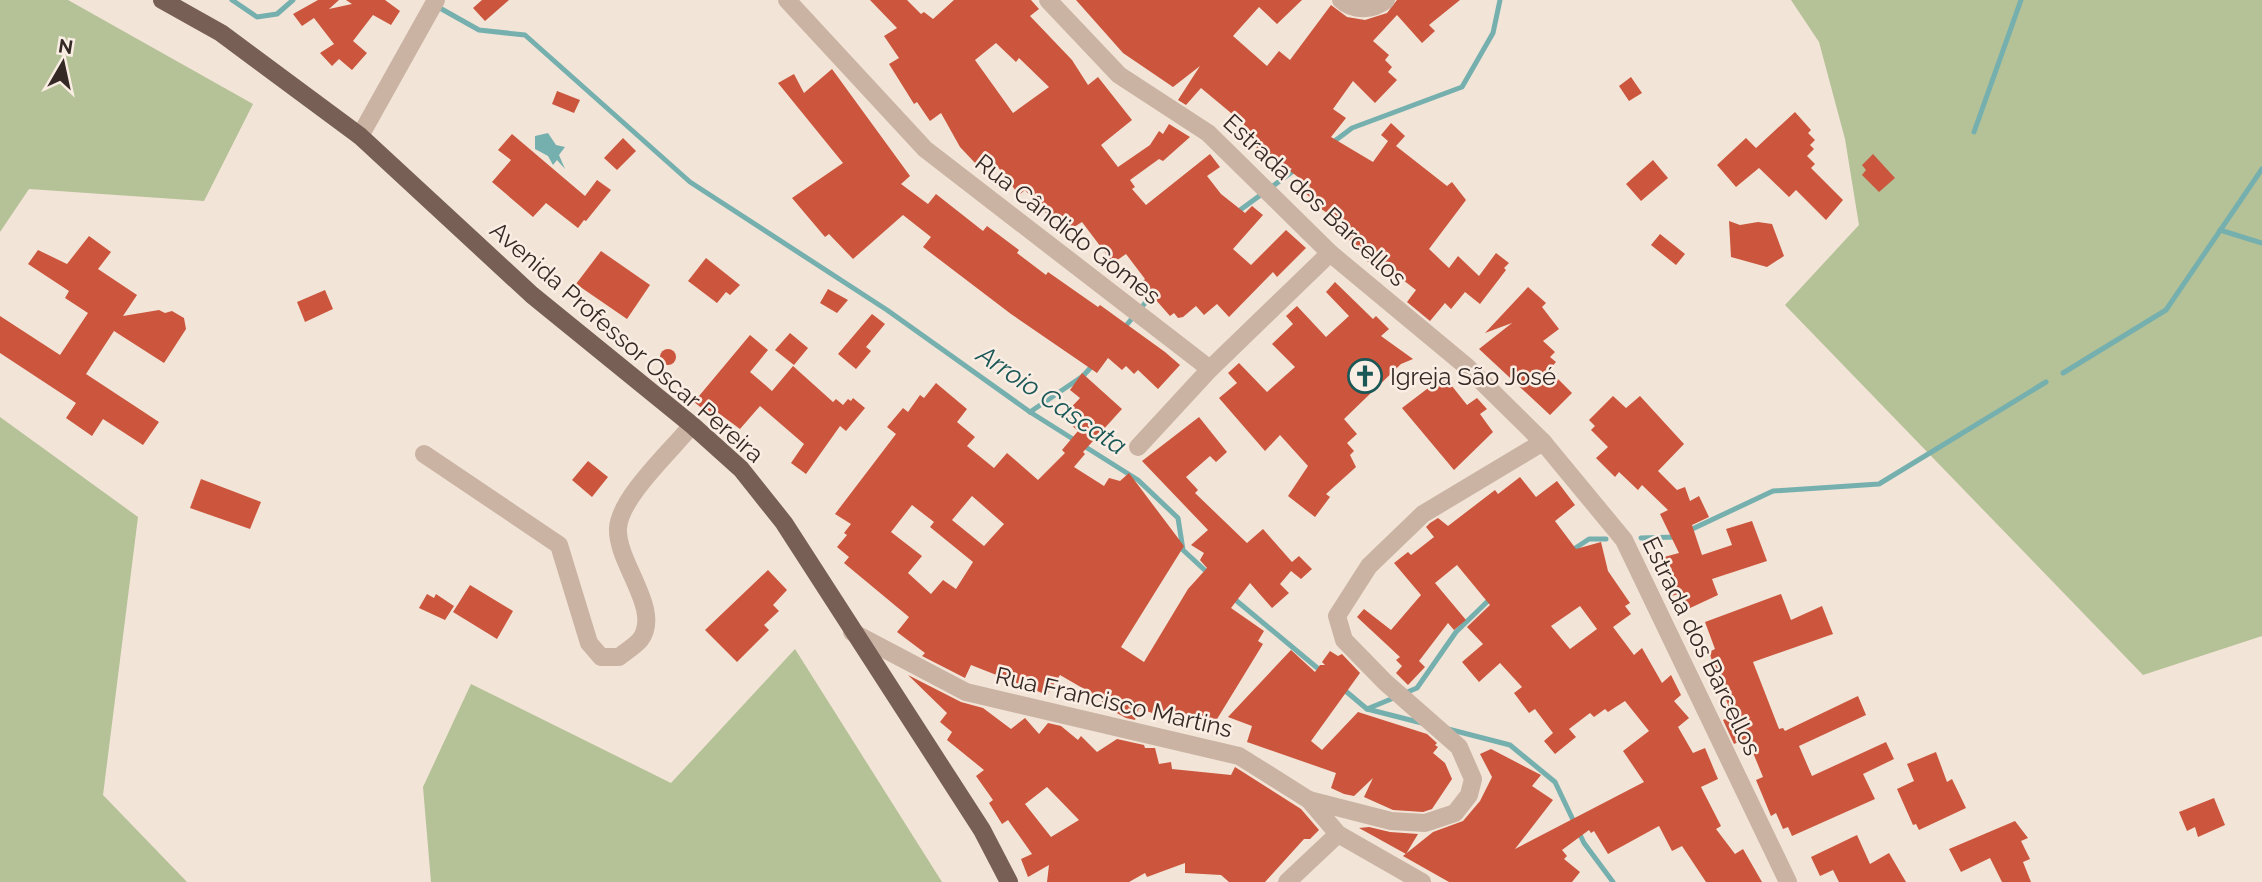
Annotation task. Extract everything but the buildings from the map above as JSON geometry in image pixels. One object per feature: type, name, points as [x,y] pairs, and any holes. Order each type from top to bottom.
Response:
[{"type":"main road","name":"Avenida Professor Oscar Pereira","points":[[162,0],[221,33],[360,136],[532,295],[692,425],[741,469],[784,523],[982,830],[1009,882]]},
{"type":"street","points":[[360,136],[436,0]]},
{"type":"street","name":"Rua Cândido Gomes","points":[[787,0],[925,149],[1210,369]]},
{"type":"street","name":"Estrada dos Barcellos","points":[[1048,0],[1119,75],[1208,132],[1330,253],[1466,366],[1543,442],[1624,540],[1788,882]]},
{"type":"street","points":[[1341,0],[1359,8],[1376,8],[1386,0]]},
{"type":"street","points":[[1138,447],[1210,369],[1330,253]]},
{"type":"street","points":[[424,454],[559,545],[589,643],[601,657],[619,657],[639,640],[646,625],[644,604],[624,561],[618,529],[625,505],[692,425]]},
{"type":"street","points":[[1309,800],[1391,821],[1425,823],[1455,813],[1469,795],[1473,779],[1459,747],[1385,682],[1344,640],[1337,616],[1369,566],[1423,514],[1543,442]]},
{"type":"street","name":"Rua Francisco Martins","points":[[852,632],[966,692],[1239,756],[1309,800],[1338,834],[1422,882]]},
{"type":"street","points":[[1287,882],[1338,834]]},
{"type":"green space","points":[[0,0],[68,0],[253,104],[204,201],[29,189],[0,232]]},
{"type":"green space","points":[[1791,0],[2262,0],[2262,636],[2143,675],[1785,305],[1859,225],[1845,139],[1819,42]]},
{"type":"green space","points":[[0,417],[138,517],[103,795],[187,882],[0,882]]},
{"type":"green space","points":[[795,649],[942,882],[431,882],[423,787],[471,684],[671,783]]},
{"type":"water","points":[[548,133],[556,145],[565,147],[559,155],[565,169],[557,160],[553,165],[548,156],[535,149],[535,136]]},
{"type":"waterway","name":"Arroio Cascata","points":[[232,0],[257,17],[277,14],[293,0]]},
{"type":"waterway","points":[[1332,143],[1352,128],[1462,87],[1493,33],[1500,0]]},
{"type":"waterway","points":[[1974,132],[2021,0]]},
{"type":"waterway","name":"Arroio Cascata","points":[[438,7],[479,30],[525,35],[690,182],[887,310],[1030,412],[1138,480],[1178,518],[1183,550],[1210,575]]},
{"type":"waterway","points":[[1236,213],[1296,169]]},
{"type":"waterway","name":"Arroio Cascata","points":[[2063,373],[2166,310],[2262,169]]},
{"type":"waterway","points":[[2220,230],[2262,243]]},
{"type":"waterway","points":[[1124,328],[1156,290]]},
{"type":"waterway","points":[[1030,412],[1083,376],[1093,365]]},
{"type":"waterway","name":"Arroio Cascata","points":[[1688,531],[1773,491],[1879,484],[2046,382]]},
{"type":"waterway","name":"Arroio Cascata","points":[[1641,538],[1676,537]]},
{"type":"waterway","name":"Arroio Cascata","points":[[1571,551],[1589,539],[1606,539]]},
{"type":"waterway","name":"Arroio Cascata","points":[[1232,597],[1321,671]]},
{"type":"waterway","name":"Arroio Cascata","points":[[1405,693],[1417,688],[1456,632],[1491,598]]},
{"type":"waterway","name":"Arroio Cascata","points":[[1342,688],[1367,709],[1396,697]]},
{"type":"waterway","points":[[1367,709],[1422,723]]},
{"type":"waterway","points":[[1448,729],[1510,745],[1555,782],[1584,843],[1613,882]]},
{"type":"place","name":"Igreja São José","points":[[1365,376]]}]
